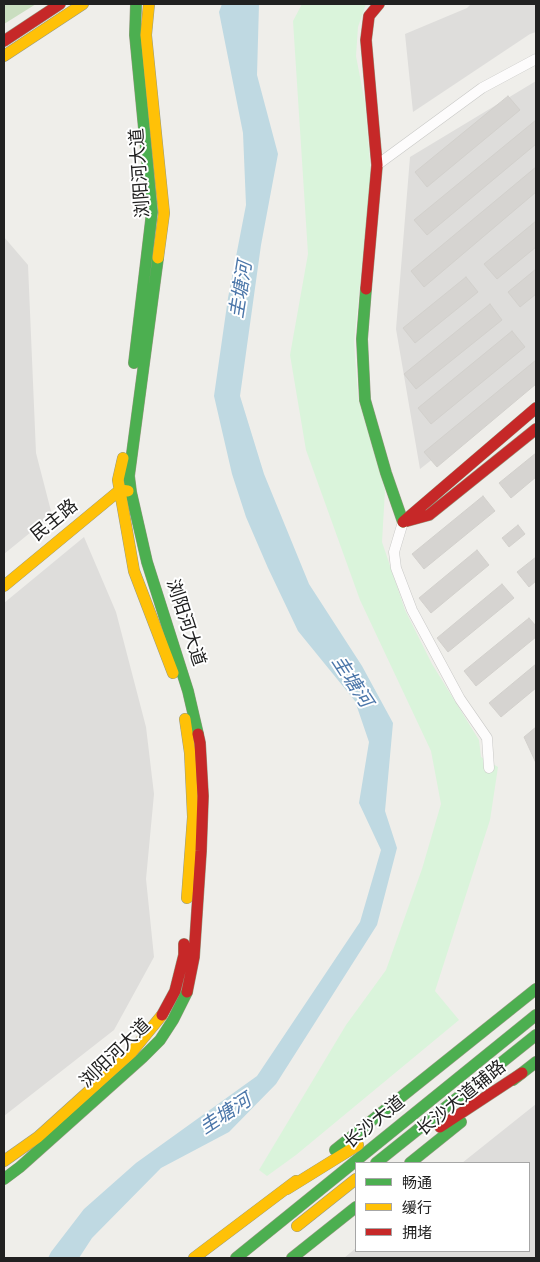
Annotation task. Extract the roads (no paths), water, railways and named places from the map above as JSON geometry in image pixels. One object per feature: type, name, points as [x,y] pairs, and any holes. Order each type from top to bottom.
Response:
[{"type":"main road","points":[[4,41],[60,4]]},
{"type":"main road","points":[[4,56],[83,4]]},
{"type":"main road","name":"浏阳河大道","points":[[6,1157],[38,1137],[131,1053],[148,1034],[165,1012],[175,991],[184,955],[193,817],[190,753],[182,698],[134,571],[122,461],[152,212],[135,35],[136,4]]},
{"type":"main road","name":"浏阳河大道","points":[[4,1179],[160,1040],[186,994],[194,957],[203,805],[200,743],[188,691],[146,562],[125,484],[164,213],[146,35],[149,4]]},
{"type":"main road","points":[[379,4],[369,16],[366,40],[377,165],[362,340],[365,400],[386,473],[403,522]]},
{"type":"main road","points":[[403,522],[536,408]]},
{"type":"main road","points":[[403,522],[430,515],[536,429]]},
{"type":"main road","name":"民主路","points":[[4,573],[125,484]]},
{"type":"main road","name":"民主路","points":[[4,586],[125,484]]},
{"type":"main road","points":[[194,1258],[287,1189],[536,989]]},
{"type":"main road","name":"长沙大道","points":[[236,1258],[536,1015]]},
{"type":"main road","name":"长沙大道","points":[[377,1162],[536,1035]]},
{"type":"main road","name":"长沙大道辅路","points":[[411,1162],[536,1062]]},
{"type":"main road","points":[[387,1162],[522,1073]]},
{"type":"main road","points":[[287,1189],[428,1102]]},
{"type":"main road","points":[[6,1157],[17,1169]]},
{"type":"main road","name":"长沙大道","points":[[355,1180],[295,1228],[355,1188]]},
{"type":"main road","points":[[292,1258],[355,1208]]},
{"type":"street","points":[[377,165],[482,88],[536,59]]},
{"type":"street","points":[[403,522],[394,552],[396,568],[412,610],[460,699],[487,738],[489,768]]},
{"type":"water","name":"圭塘河","points":[[222,4],[259,4],[257,75],[278,154],[261,245],[240,396],[264,474],[309,584],[362,666],[393,723],[385,811],[397,848],[377,925],[276,1084],[229,1132],[161,1168],[92,1238],[79,1258],[48,1258],[84,1209],[136,1163],[257,1076],[360,922],[381,850],[359,803],[369,742],[355,701],[298,631],[268,568],[246,517],[232,474],[214,396],[228,298],[246,205],[243,133],[219,12]]}]
